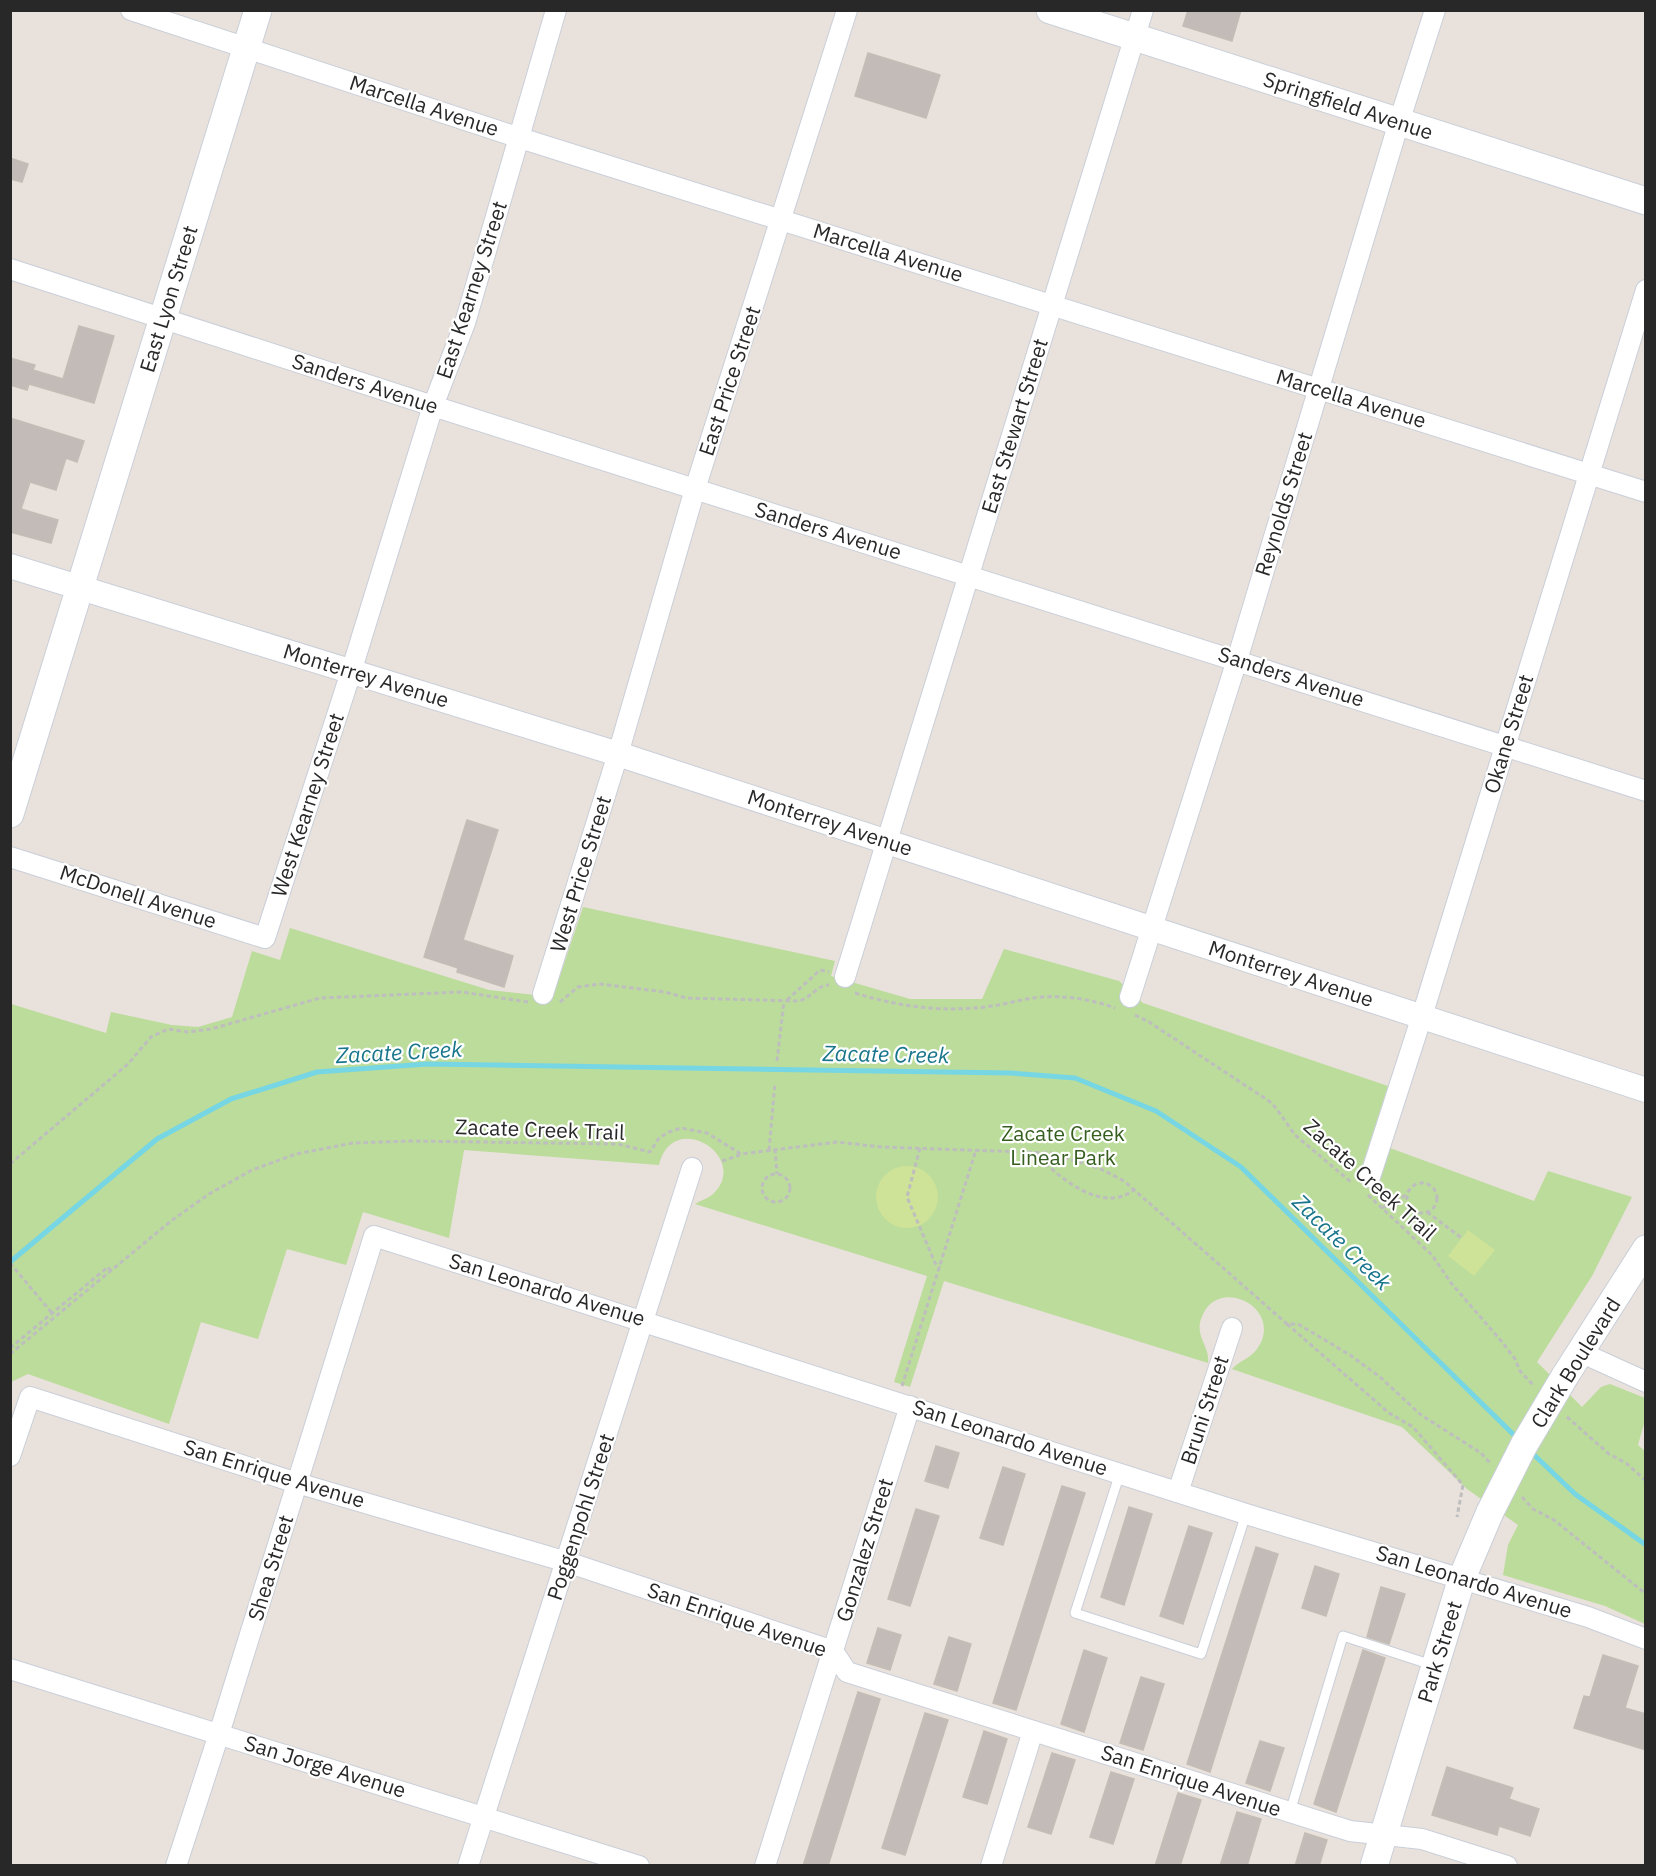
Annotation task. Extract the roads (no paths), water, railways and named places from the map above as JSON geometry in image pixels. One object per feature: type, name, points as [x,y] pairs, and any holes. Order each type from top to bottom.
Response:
[{"type":"main road","name":"East Lyon Street","points":[[10,814],[258,10]]},
{"type":"main road","name":"Springfield Avenue","points":[[1050,10],[1646,201]]},
{"type":"main road","name":"Clark Boulevard","points":[[1524,1445],[1646,1249]]},
{"type":"main road","name":"Park Street","points":[[1374,1866],[1462,1578],[1490,1512],[1524,1445]]},
{"type":"street","name":"Marcella Avenue","points":[[131,10],[520,138],[1646,492]]},
{"type":"street","name":"East Kearney Street","points":[[351,672],[433,406],[465,323],[556,10]]},
{"type":"street","name":"East Price Street","points":[[618,754],[695,489],[847,10]]},
{"type":"street","name":"East Stewart Street","points":[[841,984],[1143,10]]},
{"type":"street","name":"Reynolds Street","points":[[1125,1006],[1237,660],[1399,122],[1435,10]]},
{"type":"street","name":"Sanders Avenue","points":[[10,269],[433,406],[1646,791]]},
{"type":"street","name":"Okane Street","points":[[1363,1185],[1422,1016],[1646,290]]},
{"type":"street","name":"Monterrey Avenue","points":[[10,566],[618,754],[1646,1090]]},
{"type":"street","name":"West Kearney Street","points":[[264,938],[351,672]]},
{"type":"street","name":"West Price Street","points":[[545,1001],[618,754]]},
{"type":"street","name":"McDonell Avenue","points":[[10,857],[264,938]]},
{"type":"street","name":"Poggenpohl Street","points":[[468,1866],[692,1168]]},
{"type":"street","name":"San Leonardo Avenue","points":[[374,1236],[1246,1514],[1588,1617],[1646,1639]]},
{"type":"street","name":"Shea Street","points":[[176,1866],[374,1236]]},
{"type":"street","name":"Bruni Street","points":[[1178,1492],[1232,1328]]},
{"type":"street","points":[[1580,1352],[1646,1382]]},
{"type":"street","name":"San Enrique Avenue","points":[[10,1456],[30,1396],[297,1483],[567,1562],[833,1651],[847,1672],[1350,1831],[1422,1839],[1507,1866]]},
{"type":"street","name":"Gonzalez Street","points":[[765,1866],[910,1406]]},
{"type":"street","name":"San Jorge Avenue","points":[[10,1669],[639,1866]]},
{"type":"street","points":[[992,1866],[1033,1731]]},
{"type":"lane","points":[[1120,1473],[1075,1613],[1085,1617],[1202,1654],[1246,1514]]},
{"type":"lane","points":[[1290,1812],[1343,1636],[1435,1666]]},
{"type":"waterway","name":"Zacate Creek","points":[[10,1262],[157,1139],[231,1099],[317,1072],[427,1064],[1010,1073],[1075,1078],[1156,1111],[1241,1167],[1518,1439]]},
{"type":"waterway","name":"Zacate Creek","points":[[1531,1452],[1575,1494],[1646,1545]]},
{"type":"park label","name":"Zacate Creek Linear Park","points":[[1063,1146]]}]
